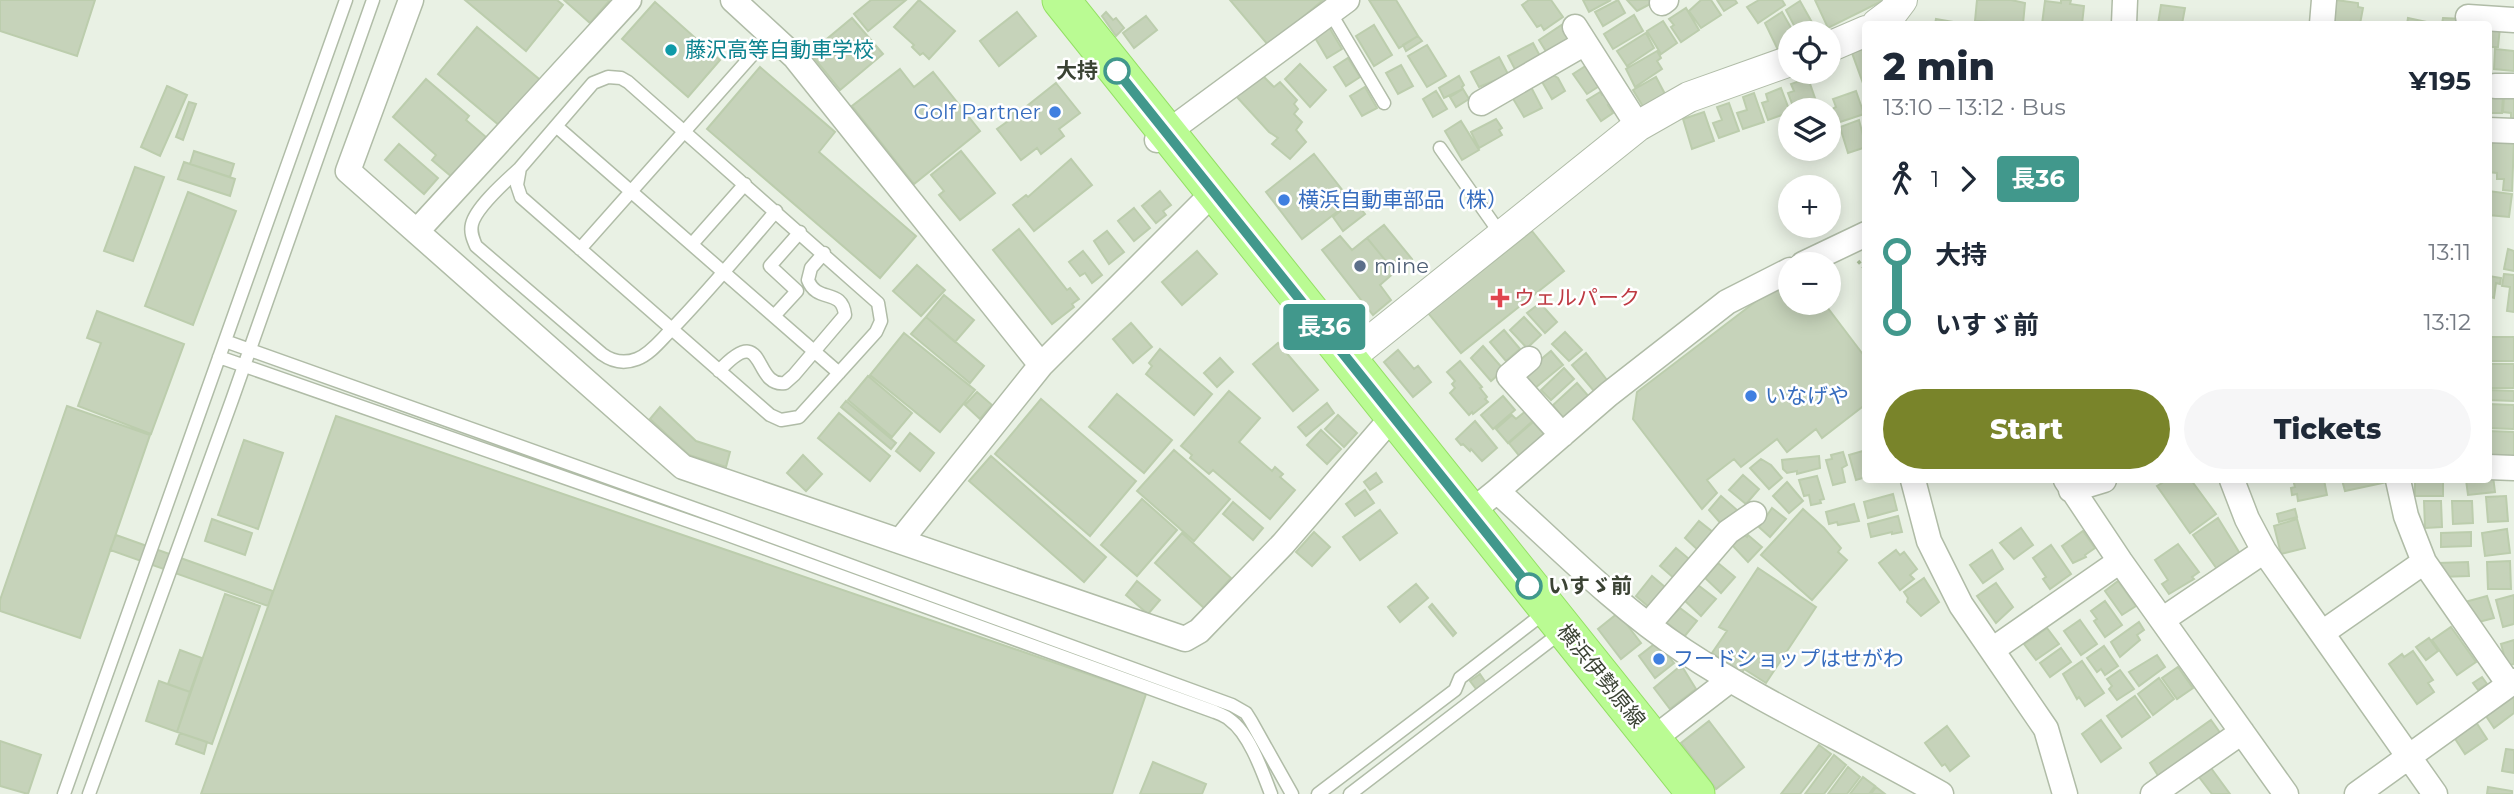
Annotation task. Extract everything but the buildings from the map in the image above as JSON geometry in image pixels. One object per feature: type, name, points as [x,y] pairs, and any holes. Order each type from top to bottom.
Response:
[{"type":"main road","name":"横浜伊勢原線","points":[[1039,0],[1349,358],[1484,502],[1652,740],[1696,794]]},
{"type":"main road","name":"横浜伊勢原線","points":[[1061,0],[1160,138],[1202,204],[1671,794]]},
{"type":"street","points":[[411,0],[348,172],[683,467],[1185,639],[1199,631],[1275,552],[1382,429]]},
{"type":"street","points":[[417,231],[629,0]]},
{"type":"street","points":[[733,0],[794,57],[1041,365]]},
{"type":"street","points":[[2124,21],[2125,0]]},
{"type":"street","points":[[2322,21],[2324,0]]},
{"type":"street","points":[[1160,138],[1338,6]]},
{"type":"street","points":[[1882,21],[1904,9]]},
{"type":"street","points":[[2468,17],[2514,20]]},
{"type":"street","points":[[1841,42],[1862,33]]},
{"type":"street","points":[[1480,103],[1580,35],[1638,126]]},
{"type":"street","points":[[1349,358],[1638,126],[1689,97],[1778,65]]},
{"type":"street","points":[[2492,130],[2514,131]]},
{"type":"street","points":[[901,540],[1041,365],[1202,204]]},
{"type":"street","points":[[1828,252],[1862,236]]},
{"type":"street","points":[[1778,276],[1727,302],[1609,394],[1484,502],[1648,625],[1730,680],[1907,786],[1941,794]]},
{"type":"street","points":[[1529,359],[1502,383],[1562,435]]},
{"type":"street","points":[[2492,467],[2514,468]]},
{"type":"street","points":[[1914,483],[1929,541],[1961,606],[2046,729],[2065,794]]},
{"type":"street","points":[[2233,483],[2247,519],[2264,551],[2435,794]]},
{"type":"street","points":[[2357,794],[2511,682],[2424,562],[2406,516],[2399,483]]},
{"type":"street","points":[[2069,485],[2286,794]]},
{"type":"street","points":[[1648,625],[1728,532],[1754,514]]},
{"type":"street","points":[[2162,620],[2264,551]]},
{"type":"street","points":[[1992,650],[2120,561]]},
{"type":"street","points":[[2322,633],[2424,562]]},
{"type":"street","points":[[1652,740],[1730,680]]},
{"type":"street","points":[[2153,794],[2242,732]]},
{"type":"lane","points":[[64,794],[346,0]]},
{"type":"lane","points":[[89,794],[373,0]]},
{"type":"lane","points":[[1338,6],[1384,103]]},
{"type":"lane","points":[[580,249],[770,35]]},
{"type":"lane","points":[[520,168],[517,185],[521,197],[671,329],[770,415],[781,420],[796,419],[803,414],[876,332],[881,321],[880,309],[873,296],[685,131],[628,82],[615,77],[593,83],[475,217],[471,232],[476,246],[607,358],[628,362],[639,359],[671,329],[776,211]]},
{"type":"lane","points":[[556,126],[839,373]]},
{"type":"lane","points":[[1440,148],[1502,236]]},
{"type":"lane","points":[[692,244],[745,184]]},
{"type":"lane","points":[[774,316],[797,291],[770,266],[800,232]]},
{"type":"lane","points":[[719,371],[737,354],[748,352],[757,357],[769,380],[780,384],[790,380],[815,352],[845,315],[839,300],[817,293],[808,280],[811,268],[824,253]]},
{"type":"lane","points":[[225,341],[1232,705],[1245,713],[1251,721],[1292,794]]},
{"type":"lane","points":[[219,357],[717,531],[1215,712],[1230,719],[1244,736],[1271,794]]},
{"type":"lane","points":[[1318,794],[1455,690],[1460,678],[1543,630]]},
{"type":"lane","points":[[1350,794],[1543,630]]},
{"type":"bus line","name":"長36","points":[[1117,71],[1529,586]]},
{"type":"place","name":"藤沢高等自動車学校","points":[[671,50]]},
{"type":"place","name":"大持","points":[[1117,71]]},
{"type":"place","name":"Golf Partner","points":[[1055,112]]},
{"type":"place","name":"横浜自動車部品（株）","points":[[1284,200]]},
{"type":"place","name":"mine","points":[[1360,266]]},
{"type":"place","name":"ウェルパーク","points":[[1500,298]]},
{"type":"place","name":"いなげや","points":[[1751,396]]},
{"type":"place","name":"いすゞ前","points":[[1529,586]]},
{"type":"place","name":"フードショップはせがわ","points":[[1659,659]]}]
